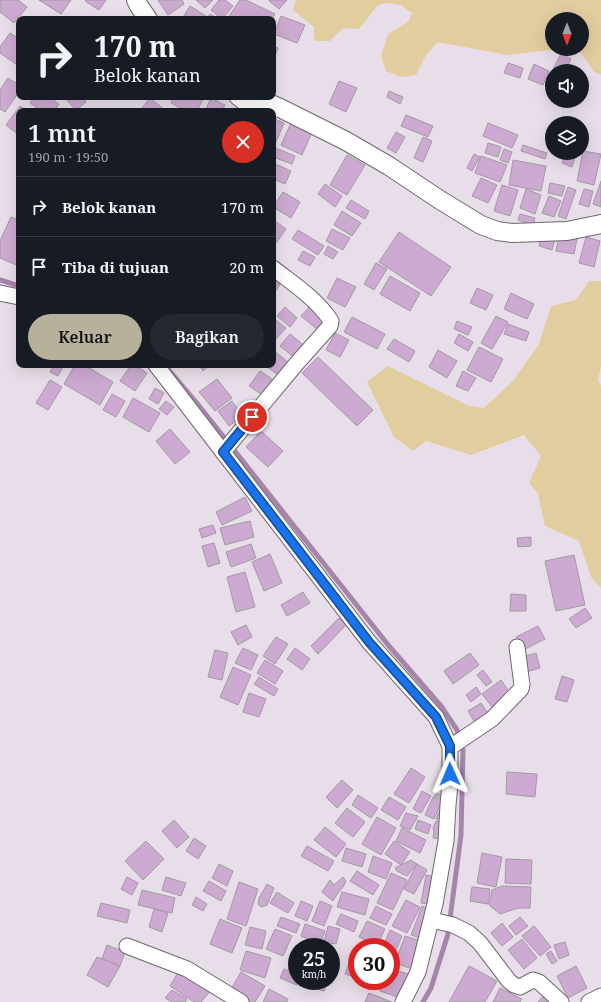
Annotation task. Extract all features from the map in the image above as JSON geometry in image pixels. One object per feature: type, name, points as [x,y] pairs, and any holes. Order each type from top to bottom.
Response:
[{"type":"street","points":[[136,0],[146,16]]},
{"type":"street","points":[[241,100],[249,108]]},
{"type":"street","points":[[262,100],[346,141],[389,166],[481,225],[497,231],[512,233],[567,231],[601,224]]},
{"type":"street","points":[[229,445],[297,363],[330,326],[331,321],[326,312],[276,270]]},
{"type":"street","points":[[0,293],[16,296]]},
{"type":"street","points":[[159,368],[229,445],[369,642],[436,717],[456,743]]},
{"type":"street","points":[[403,1002],[442,922],[451,764],[456,743],[492,718],[521,689],[522,685],[517,647]]},
{"type":"street","points":[[442,922],[469,933],[480,943],[506,978],[514,985],[520,987],[533,980],[539,982],[561,1002]]},
{"type":"street","points":[[127,946],[187,969],[241,1002]]},
{"type":"street","points":[[589,1002],[601,996]]},
{"type":"shaded area","points":[[296,0],[601,0],[601,75],[594,72],[583,56],[589,56],[589,12],[545,12],[545,50],[507,55],[438,42],[426,55],[416,75],[401,77],[386,71],[381,56],[388,34],[408,22],[412,13],[400,5],[385,3],[378,5],[359,29],[343,28],[330,41],[314,41],[314,27],[293,10]]},
{"type":"shaded area","points":[[589,281],[601,281],[601,366],[598,380],[601,386],[601,588],[591,577],[579,541],[545,526],[538,494],[529,483],[541,456],[524,435],[471,455],[426,441],[413,451],[394,437],[367,382],[388,366],[469,406],[484,408],[513,381],[539,344],[551,306],[576,300]]},
{"type":"building","points":[[0,0],[18,0],[27,7],[20,16],[16,16],[16,21],[14,23],[0,12]]},
{"type":"building","points":[[39,0],[71,0],[61,14]]},
{"type":"building","points":[[106,0],[99,10],[85,1]]},
{"type":"building","points":[[158,0],[182,0],[184,4],[168,15]]},
{"type":"building","points":[[196,0],[213,0],[205,8]]},
{"type":"building","points":[[219,0],[225,0],[233,6],[225,16],[218,16],[211,10]]},
{"type":"building","points":[[240,0],[246,0],[275,14],[274,16],[229,16]]},
{"type":"building","points":[[287,0],[279,9],[269,1]]},
{"type":"building","points":[[190,6],[206,16],[184,16]]},
{"type":"building","points":[[281,16],[305,25],[297,43],[276,35],[276,29]]},
{"type":"building","points":[[10,33],[16,37],[16,64],[0,53],[0,47]]},
{"type":"building","points":[[560,56],[565,56],[571,59],[568,64],[556,64]]},
{"type":"building","points":[[508,63],[523,68],[520,78],[504,73]]},
{"type":"building","points":[[534,64],[545,69],[545,80],[543,85],[528,79]]},
{"type":"building","points":[[8,78],[16,83],[16,96],[5,112],[0,109],[0,90]]},
{"type":"building","points":[[339,81],[357,88],[346,112],[329,104]]},
{"type":"building","points":[[389,91],[403,97],[400,104],[387,97]]},
{"type":"building","points":[[32,100],[53,100],[59,104],[56,108],[37,108],[30,103]]},
{"type":"building","points":[[67,100],[84,100],[86,102],[78,108],[74,108]]},
{"type":"building","points":[[148,100],[152,100],[162,108],[142,108]]},
{"type":"building","points":[[172,100],[202,100],[198,108],[180,108],[171,103]]},
{"type":"building","points":[[210,100],[215,100],[225,105],[224,108],[206,108]]},
{"type":"building","points":[[16,111],[16,133],[6,125]]},
{"type":"building","points":[[406,115],[433,126],[428,137],[401,126]]},
{"type":"building","points":[[276,119],[284,123],[276,142]]},
{"type":"building","points":[[291,123],[312,132],[302,155],[281,145]]},
{"type":"building","points":[[488,123],[518,135],[512,148],[483,136]]},
{"type":"building","points":[[396,132],[405,137],[396,153],[387,148]]},
{"type":"building","points":[[423,137],[432,141],[423,162],[414,158]]},
{"type":"building","points":[[488,143],[501,147],[498,157],[485,153]]},
{"type":"building","points":[[523,145],[545,152],[545,159],[521,151]]},
{"type":"building","points":[[276,148],[295,156],[292,164],[276,158]]},
{"type":"building","points":[[504,149],[512,152],[508,163],[500,160]]},
{"type":"building","points":[[589,152],[601,154],[594,185],[577,181],[581,160],[589,160]]},
{"type":"building","points":[[474,154],[480,157],[472,171],[467,168]]},
{"type":"building","points":[[347,155],[365,165],[347,195],[330,185]]},
{"type":"building","points":[[481,156],[507,165],[500,182],[475,173]]},
{"type":"building","points":[[513,160],[546,166],[541,191],[509,185]]},
{"type":"building","points":[[563,160],[574,160],[572,167],[562,163]]},
{"type":"building","points":[[276,164],[291,171],[285,184],[276,180]]},
{"type":"building","points":[[481,178],[497,185],[488,203],[472,196]]},
{"type":"building","points":[[601,181],[601,207],[593,204]]},
{"type":"building","points":[[550,183],[565,186],[562,196],[548,193]]},
{"type":"building","points":[[325,184],[342,196],[335,207],[318,194]]},
{"type":"building","points":[[502,185],[518,190],[510,216],[494,211]]},
{"type":"building","points":[[568,187],[576,190],[566,219],[558,216]]},
{"type":"building","points":[[526,189],[541,195],[535,214],[520,208]]},
{"type":"building","points":[[584,189],[593,191],[589,207],[579,204]]},
{"type":"building","points":[[283,192],[300,202],[291,218],[276,209],[276,202]]},
{"type":"building","points":[[549,196],[561,201],[554,217],[542,213]]},
{"type":"building","points":[[351,200],[369,211],[365,219],[346,208]]},
{"type":"building","points":[[342,211],[361,223],[352,236],[334,225]]},
{"type":"building","points":[[520,214],[535,218],[533,225],[518,220]]},
{"type":"building","points":[[11,217],[16,219],[16,265],[0,258],[0,241]]},
{"type":"building","points":[[276,222],[286,229],[276,243]]},
{"type":"building","points":[[332,229],[350,238],[343,250],[326,241]]},
{"type":"building","points":[[298,230],[324,246],[318,255],[292,239]]},
{"type":"building","points":[[399,232],[451,267],[431,296],[379,262]]},
{"type":"building","points":[[542,235],[555,239],[552,250],[539,246]]},
{"type":"building","points":[[559,235],[577,239],[574,254],[556,251]]},
{"type":"building","points":[[586,237],[600,241],[594,267],[579,263]]},
{"type":"building","points":[[328,246],[338,252],[333,259],[324,254]]},
{"type":"building","points":[[303,251],[315,257],[310,266],[298,260]]},
{"type":"building","points":[[376,263],[387,269],[374,290],[364,284]]},
{"type":"building","points":[[276,275],[283,280],[276,290]]},
{"type":"building","points":[[390,276],[420,293],[410,311],[380,294]]},
{"type":"building","points":[[337,278],[356,287],[345,307],[327,298]]},
{"type":"building","points":[[477,288],[493,295],[486,310],[470,303]]},
{"type":"building","points":[[511,293],[534,304],[527,319],[504,309]]},
{"type":"building","points":[[311,305],[327,319],[317,329],[301,316]]},
{"type":"building","points":[[285,307],[297,318],[290,327],[277,316]]},
{"type":"building","points":[[496,316],[508,322],[492,349],[481,343]]},
{"type":"building","points":[[352,317],[385,334],[377,349],[344,332]]},
{"type":"building","points":[[276,320],[286,328],[276,339]]},
{"type":"building","points":[[457,321],[472,327],[468,335],[454,329]]},
{"type":"building","points":[[508,324],[529,332],[526,341],[504,334]]},
{"type":"building","points":[[335,333],[349,340],[340,357],[326,350]]},
{"type":"building","points":[[290,334],[306,347],[296,359],[280,346]]},
{"type":"building","points":[[459,334],[473,342],[468,351],[454,343]]},
{"type":"building","points":[[394,339],[415,351],[409,362],[387,349]]},
{"type":"building","points":[[479,347],[503,359],[491,382],[467,370]]},
{"type":"building","points":[[438,350],[457,361],[447,378],[429,367]]},
{"type":"building","points":[[276,352],[289,363],[279,376],[269,368],[276,368]]},
{"type":"building","points":[[318,357],[373,410],[357,426],[302,373]]},
{"type":"building","points":[[52,368],[62,368],[58,376],[50,372]]},
{"type":"building","points":[[73,368],[89,368],[113,382],[100,405],[64,384]]},
{"type":"building","points":[[129,368],[140,368],[147,373],[135,391],[120,381]]},
{"type":"building","points":[[260,371],[275,381],[264,396],[249,386]]},
{"type":"building","points":[[463,371],[476,378],[468,391],[456,386]]},
{"type":"building","points":[[217,379],[232,398],[215,411],[199,392]]},
{"type":"building","points":[[50,380],[62,387],[48,410],[36,403]]},
{"type":"building","points":[[155,388],[164,393],[158,404],[149,399]]},
{"type":"building","points":[[112,394],[125,401],[116,417],[103,410]]},
{"type":"building","points":[[133,398],[160,413],[149,432],[123,417]]},
{"type":"building","points":[[166,401],[174,407],[167,415],[159,409]]},
{"type":"building","points":[[232,401],[243,416],[229,426],[218,411]]},
{"type":"building","points":[[170,429],[190,452],[175,464],[156,441]]},
{"type":"building","points":[[261,431],[283,451],[268,467],[246,447]]},
{"type":"building","points":[[245,497],[252,511],[222,525],[216,512]]},
{"type":"building","points":[[250,521],[254,537],[225,545],[220,528]]},
{"type":"building","points":[[213,525],[216,533],[202,538],[199,529]]},
{"type":"building","points":[[531,537],[531,546],[518,547],[517,538]]},
{"type":"building","points":[[214,543],[220,563],[208,567],[202,546]]},
{"type":"building","points":[[251,544],[256,558],[231,567],[226,552]]},
{"type":"building","points":[[270,554],[282,583],[264,591],[252,562]]},
{"type":"building","points":[[574,555],[585,605],[556,611],[545,561]]},
{"type":"building","points":[[245,572],[255,607],[236,612],[227,577]]},
{"type":"building","points":[[303,592],[310,603],[287,616],[281,605]]},
{"type":"building","points":[[511,594],[526,595],[526,611],[510,611]]},
{"type":"building","points":[[585,608],[592,618],[576,628],[569,619]]},
{"type":"building","points":[[339,618],[346,625],[318,654],[311,646]]},
{"type":"building","points":[[246,625],[252,637],[238,645],[231,632]]},
{"type":"building","points":[[538,626],[545,639],[523,650],[516,637]]},
{"type":"building","points":[[276,637],[288,644],[275,664],[263,656]]},
{"type":"building","points":[[243,648],[258,655],[251,670],[235,663]]},
{"type":"building","points":[[295,648],[310,659],[302,670],[287,659]]},
{"type":"building","points":[[215,650],[228,653],[222,680],[208,677]]},
{"type":"building","points":[[470,653],[479,665],[453,684],[444,671]]},
{"type":"building","points":[[536,653],[540,668],[526,672],[522,657]]},
{"type":"building","points":[[265,660],[283,671],[275,684],[257,673]]},
{"type":"building","points":[[233,667],[251,675],[238,705],[220,697]]},
{"type":"building","points":[[483,670],[492,682],[486,686],[477,675]]},
{"type":"building","points":[[562,676],[574,680],[567,702],[555,699]]},
{"type":"building","points":[[259,677],[278,689],[274,696],[254,684]]},
{"type":"building","points":[[501,680],[510,693],[492,707],[482,694]]},
{"type":"building","points":[[476,687],[481,694],[471,702],[466,695]]},
{"type":"building","points":[[249,693],[266,699],[259,717],[243,712]]},
{"type":"building","points":[[481,703],[489,715],[476,724],[468,711]]},
{"type":"building","points":[[411,768],[425,777],[409,803],[394,794]]},
{"type":"building","points":[[507,772],[537,774],[535,797],[506,794]]},
{"type":"building","points":[[342,780],[353,790],[337,808],[326,797]]},
{"type":"building","points":[[422,791],[431,796],[421,813],[413,809]]},
{"type":"building","points":[[436,794],[446,795],[442,820],[436,819],[444,800],[434,796]]},
{"type":"building","points":[[358,795],[378,808],[371,818],[352,805]]},
{"type":"building","points":[[389,797],[406,807],[398,820],[381,810]]},
{"type":"building","points":[[433,797],[442,801],[434,819],[425,815]]},
{"type":"building","points":[[347,808],[365,822],[353,837],[335,823]]},
{"type":"building","points":[[406,813],[418,816],[410,830],[400,826]]},
{"type":"building","points":[[377,817],[396,828],[381,855],[362,844]]},
{"type":"building","points":[[174,820],[189,837],[177,848],[162,831]]},
{"type":"building","points":[[418,820],[431,825],[428,834],[415,829]]},
{"type":"building","points":[[436,821],[444,823],[440,839],[433,838],[433,828]]},
{"type":"building","points":[[325,827],[346,844],[336,857],[314,840]]},
{"type":"building","points":[[402,828],[426,840],[420,853],[396,841]]},
{"type":"building","points":[[194,838],[206,846],[198,859],[186,851]]},
{"type":"building","points":[[146,841],[164,859],[143,880],[125,861]]},
{"type":"building","points":[[394,841],[410,852],[401,865],[385,854]]},
{"type":"building","points":[[307,846],[334,861],[328,871],[301,856]]},
{"type":"building","points":[[346,848],[366,854],[362,867],[342,861]]},
{"type":"building","points":[[482,853],[502,857],[496,887],[477,883]]},
{"type":"building","points":[[373,856],[392,863],[386,879],[368,872]]},
{"type":"building","points":[[506,859],[532,860],[531,884],[505,883]]},
{"type":"building","points":[[411,860],[417,864],[407,876],[397,871],[395,868]]},
{"type":"building","points":[[219,864],[233,871],[227,886],[212,878]]},
{"type":"building","points":[[417,864],[427,870],[414,894],[404,889]]},
{"type":"building","points":[[357,871],[379,885],[373,895],[350,881]]},
{"type":"building","points":[[391,873],[407,880],[393,910],[377,903]]},
{"type":"building","points":[[426,875],[435,877],[431,904],[421,903]]},
{"type":"building","points":[[127,877],[138,883],[132,895],[121,889]]},
{"type":"building","points":[[166,877],[186,883],[181,896],[162,890]]},
{"type":"building","points":[[343,877],[346,881],[333,901],[322,892],[330,880],[334,885]]},
{"type":"building","points":[[209,881],[226,891],[221,901],[203,891]]},
{"type":"building","points":[[239,882],[258,889],[246,926],[227,919]]},
{"type":"building","points":[[267,884],[274,888],[267,905],[261,907],[258,904],[259,898]]},
{"type":"building","points":[[502,886],[531,887],[530,908],[518,908],[500,914],[489,905],[492,890]]},
{"type":"building","points":[[472,887],[490,889],[488,904],[470,901]]},
{"type":"building","points":[[142,890],[175,898],[172,913],[138,905]]},
{"type":"building","points":[[277,892],[294,903],[288,913],[270,903]]},
{"type":"building","points":[[342,892],[369,899],[365,915],[337,907]]},
{"type":"building","points":[[196,897],[207,904],[203,911],[192,905]]},
{"type":"building","points":[[406,900],[420,907],[407,933],[392,926]]},
{"type":"building","points":[[301,901],[313,906],[307,921],[295,916]]},
{"type":"building","points":[[320,901],[332,906],[324,926],[312,921]]},
{"type":"building","points":[[101,903],[130,910],[127,923],[97,916]]},
{"type":"building","points":[[376,906],[392,914],[386,925],[370,918]]},
{"type":"building","points":[[422,906],[432,910],[420,938],[411,935]]},
{"type":"building","points":[[154,909],[168,913],[162,932],[149,927]]},
{"type":"building","points":[[341,914],[358,921],[354,932],[336,924]]},
{"type":"building","points":[[281,917],[300,924],[296,933],[277,926]]},
{"type":"building","points":[[520,917],[528,926],[516,935],[509,926]]},
{"type":"building","points":[[220,919],[242,928],[232,953],[210,944]]},
{"type":"building","points":[[367,921],[385,929],[380,938],[359,937]]},
{"type":"building","points":[[502,923],[513,937],[502,946],[491,933]]},
{"type":"building","points":[[305,924],[325,931],[322,938],[306,938],[301,936]]},
{"type":"building","points":[[328,926],[340,929],[338,938],[325,938]]},
{"type":"building","points":[[534,926],[551,947],[540,956],[522,936]]},
{"type":"building","points":[[250,927],[266,931],[262,949],[245,945]]},
{"type":"building","points":[[275,929],[292,936],[291,938],[288,938],[288,945],[283,956],[266,949]]},
{"type":"building","points":[[390,930],[402,936],[400,941],[400,938],[387,938]]},
{"type":"building","points":[[405,936],[424,942],[415,970],[400,965],[400,950]]},
{"type":"building","points":[[522,939],[537,958],[524,969],[508,950]]},
{"type":"building","points":[[565,942],[569,955],[559,959],[554,945]]},
{"type":"building","points":[[107,945],[125,952],[120,966],[102,959]]},
{"type":"building","points":[[246,951],[271,958],[265,978],[240,970]]},
{"type":"building","points":[[551,951],[557,961],[552,964],[546,954]]},
{"type":"building","points":[[97,957],[120,966],[108,987],[87,975]]},
{"type":"building","points":[[348,966],[348,975],[345,974]]},
{"type":"building","points":[[469,966],[497,981],[485,1002],[449,1002]]},
{"type":"building","points":[[576,966],[587,988],[568,998],[557,976]]},
{"type":"building","points":[[180,969],[211,990],[201,1002],[194,1002],[170,986]]},
{"type":"building","points":[[284,969],[288,971],[288,981],[280,978]]},
{"type":"building","points":[[241,972],[265,986],[255,1002],[250,1002],[230,991]]},
{"type":"building","points":[[400,972],[408,974],[400,998],[380,991],[400,990]]},
{"type":"building","points":[[500,988],[522,999],[520,1002],[493,1002]]},
{"type":"building","points":[[269,989],[288,999],[287,1002],[263,1002]]},
{"type":"building","points":[[172,990],[187,999],[185,1002],[172,1002],[165,998]]},
{"type":"building","points":[[369,993],[392,1002],[365,1002]]},
{"type":"building","points":[[545,994],[551,1002],[538,1002]]},
{"type":"waterway","points":[[0,280],[16,285]]},
{"type":"waterway","points":[[168,369],[196,402],[389,646],[441,706],[457,730],[463,751],[461,835],[448,934],[431,988],[423,1002]]},
{"type":"route","points":[[252,417],[223,452],[369,642],[436,717],[450,746],[450,774]]}]
